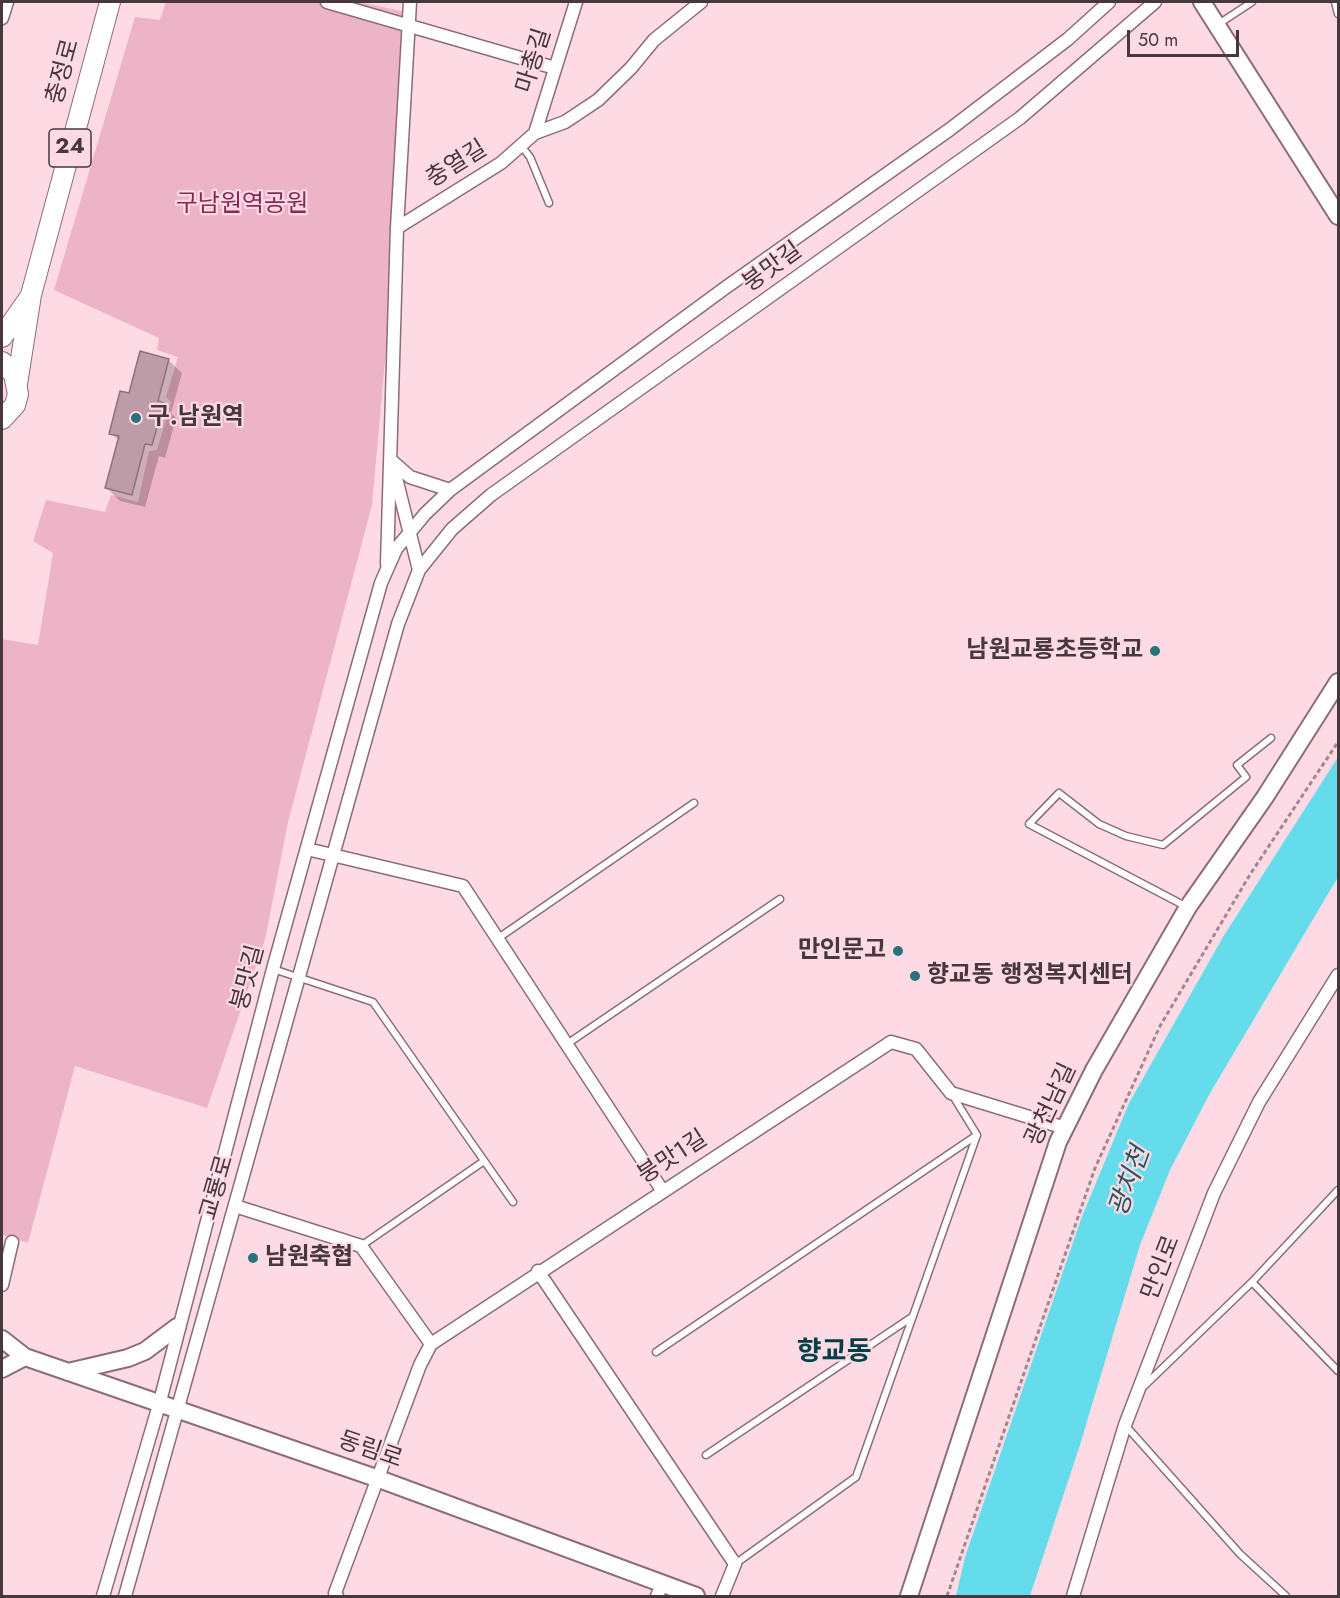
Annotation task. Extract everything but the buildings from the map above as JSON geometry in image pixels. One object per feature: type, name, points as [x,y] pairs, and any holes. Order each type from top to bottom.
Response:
[{"type":"main road","name":"충정로","points":[[17,384],[31,295],[110,2]]},
{"type":"main road","name":"충정로","points":[[2,337],[31,295]]},
{"type":"main road","points":[[2,362],[14,374],[17,384]]},
{"type":"main road","name":"24","points":[[2,419],[15,405],[17,384]]},
{"type":"street","points":[[2,18],[7,2]]},
{"type":"street","points":[[327,2],[555,69]]},
{"type":"street","name":"붕맛길","points":[[103,1596],[159,1405],[177,1326],[273,969],[387,565],[398,228],[410,2]]},
{"type":"street","name":"마총길","points":[[535,133],[576,2]]},
{"type":"street","points":[[535,133],[565,122],[598,100],[654,40],[701,2]]},
{"type":"street","name":"붕맛길","points":[[387,565],[411,531],[450,490],[725,288],[949,130],[1068,39],[1109,2]]},
{"type":"street","name":"붕맛길","points":[[299,977],[398,624],[419,570],[452,529],[491,495],[1020,118],[1155,2]]},
{"type":"street","points":[[1202,2],[1338,214]]},
{"type":"street","name":"충열길","points":[[398,228],[501,163],[522,147],[535,133]]},
{"type":"street","points":[[391,460],[410,477],[450,490]]},
{"type":"street","name":"붕맛길","points":[[391,460],[411,531],[419,570]]},
{"type":"street","name":"광천남길","points":[[909,1596],[1054,1154],[1065,1128],[1094,1070],[1188,907],[1264,797],[1338,682]]},
{"type":"street","points":[[307,849],[463,886],[496,940],[663,1190]]},
{"type":"street","name":"만인로","points":[[1073,1596],[1125,1425],[1214,1193],[1259,1102],[1338,975]]},
{"type":"street","name":"교룡로","points":[[125,1596],[299,977]]},
{"type":"street","name":"붕맛1길","points":[[334,1595],[420,1365],[431,1344],[538,1271],[891,1042],[916,1049],[951,1093]]},
{"type":"street","points":[[951,1093],[1065,1128]]},
{"type":"street","points":[[235,1206],[361,1246],[431,1344]]},
{"type":"street","points":[[2,1285],[12,1242]]},
{"type":"street","points":[[538,1271],[735,1564],[722,1596]]},
{"type":"street","points":[[68,1372],[128,1358],[145,1351],[177,1326]]},
{"type":"street","name":"동림로","points":[[2,1339],[25,1358],[379,1479],[659,1591],[696,1596]]},
{"type":"street","points":[[2,1369],[25,1358]]},
{"type":"lane","points":[[1217,25],[1252,2]]},
{"type":"lane","points":[[1335,2],[1338,14]]},
{"type":"lane","points":[[522,147],[530,157],[549,203]]},
{"type":"lane","points":[[1188,907],[1029,824],[1059,793],[1099,824],[1126,836],[1163,845],[1246,777],[1237,765],[1271,738]]},
{"type":"lane","points":[[496,940],[694,803]]},
{"type":"lane","points":[[567,1044],[780,899]]},
{"type":"lane","points":[[273,969],[373,1002],[513,1202]]},
{"type":"lane","points":[[951,1093],[978,1135]]},
{"type":"lane","points":[[735,1564],[856,1477],[978,1135]]},
{"type":"lane","points":[[657,1352],[978,1135]]},
{"type":"lane","points":[[361,1246],[484,1161]]},
{"type":"lane","points":[[1137,1392],[1252,1282],[1338,1191]]},
{"type":"lane","points":[[1252,1282],[1338,1371]]},
{"type":"lane","points":[[706,1455],[913,1317]]},
{"type":"lane","points":[[1125,1425],[1240,1554],[1286,1596]]},
{"type":"path","points":[[948,1596],[1095,1168],[1156,1036],[1251,873],[1338,742]]},
{"type":"green space","name":"구남원역공원","points":[[166,2],[360,2],[405,12],[397,228],[372,505],[288,822],[265,940],[207,1108],[75,1066],[28,1243],[2,1235],[2,639],[38,645],[53,553],[33,541],[46,500],[105,512],[111,495],[138,502],[149,451],[157,450],[171,402],[166,397],[178,357],[157,350],[159,338],[54,290],[135,17],[160,20]]},
{"type":"water","name":"광치천","points":[[1338,757],[1338,877],[1209,1095],[1170,1170],[1140,1245],[1079,1448],[1030,1596],[956,1596],[965,1557],[1081,1219],[1129,1103],[1223,937]]},
{"type":"place","name":"구.남원역","points":[[136,418]]},
{"type":"place","name":"남원교룡초등학교","points":[[1155,651]]},
{"type":"place","name":"만인문고","points":[[898,951]]},
{"type":"place","name":"향교동 행정복지센터","points":[[915,976]]},
{"type":"place","name":"남원축협","points":[[253,1258]]},
{"type":"district","name":"향교동","points":[[834,1353]]}]
